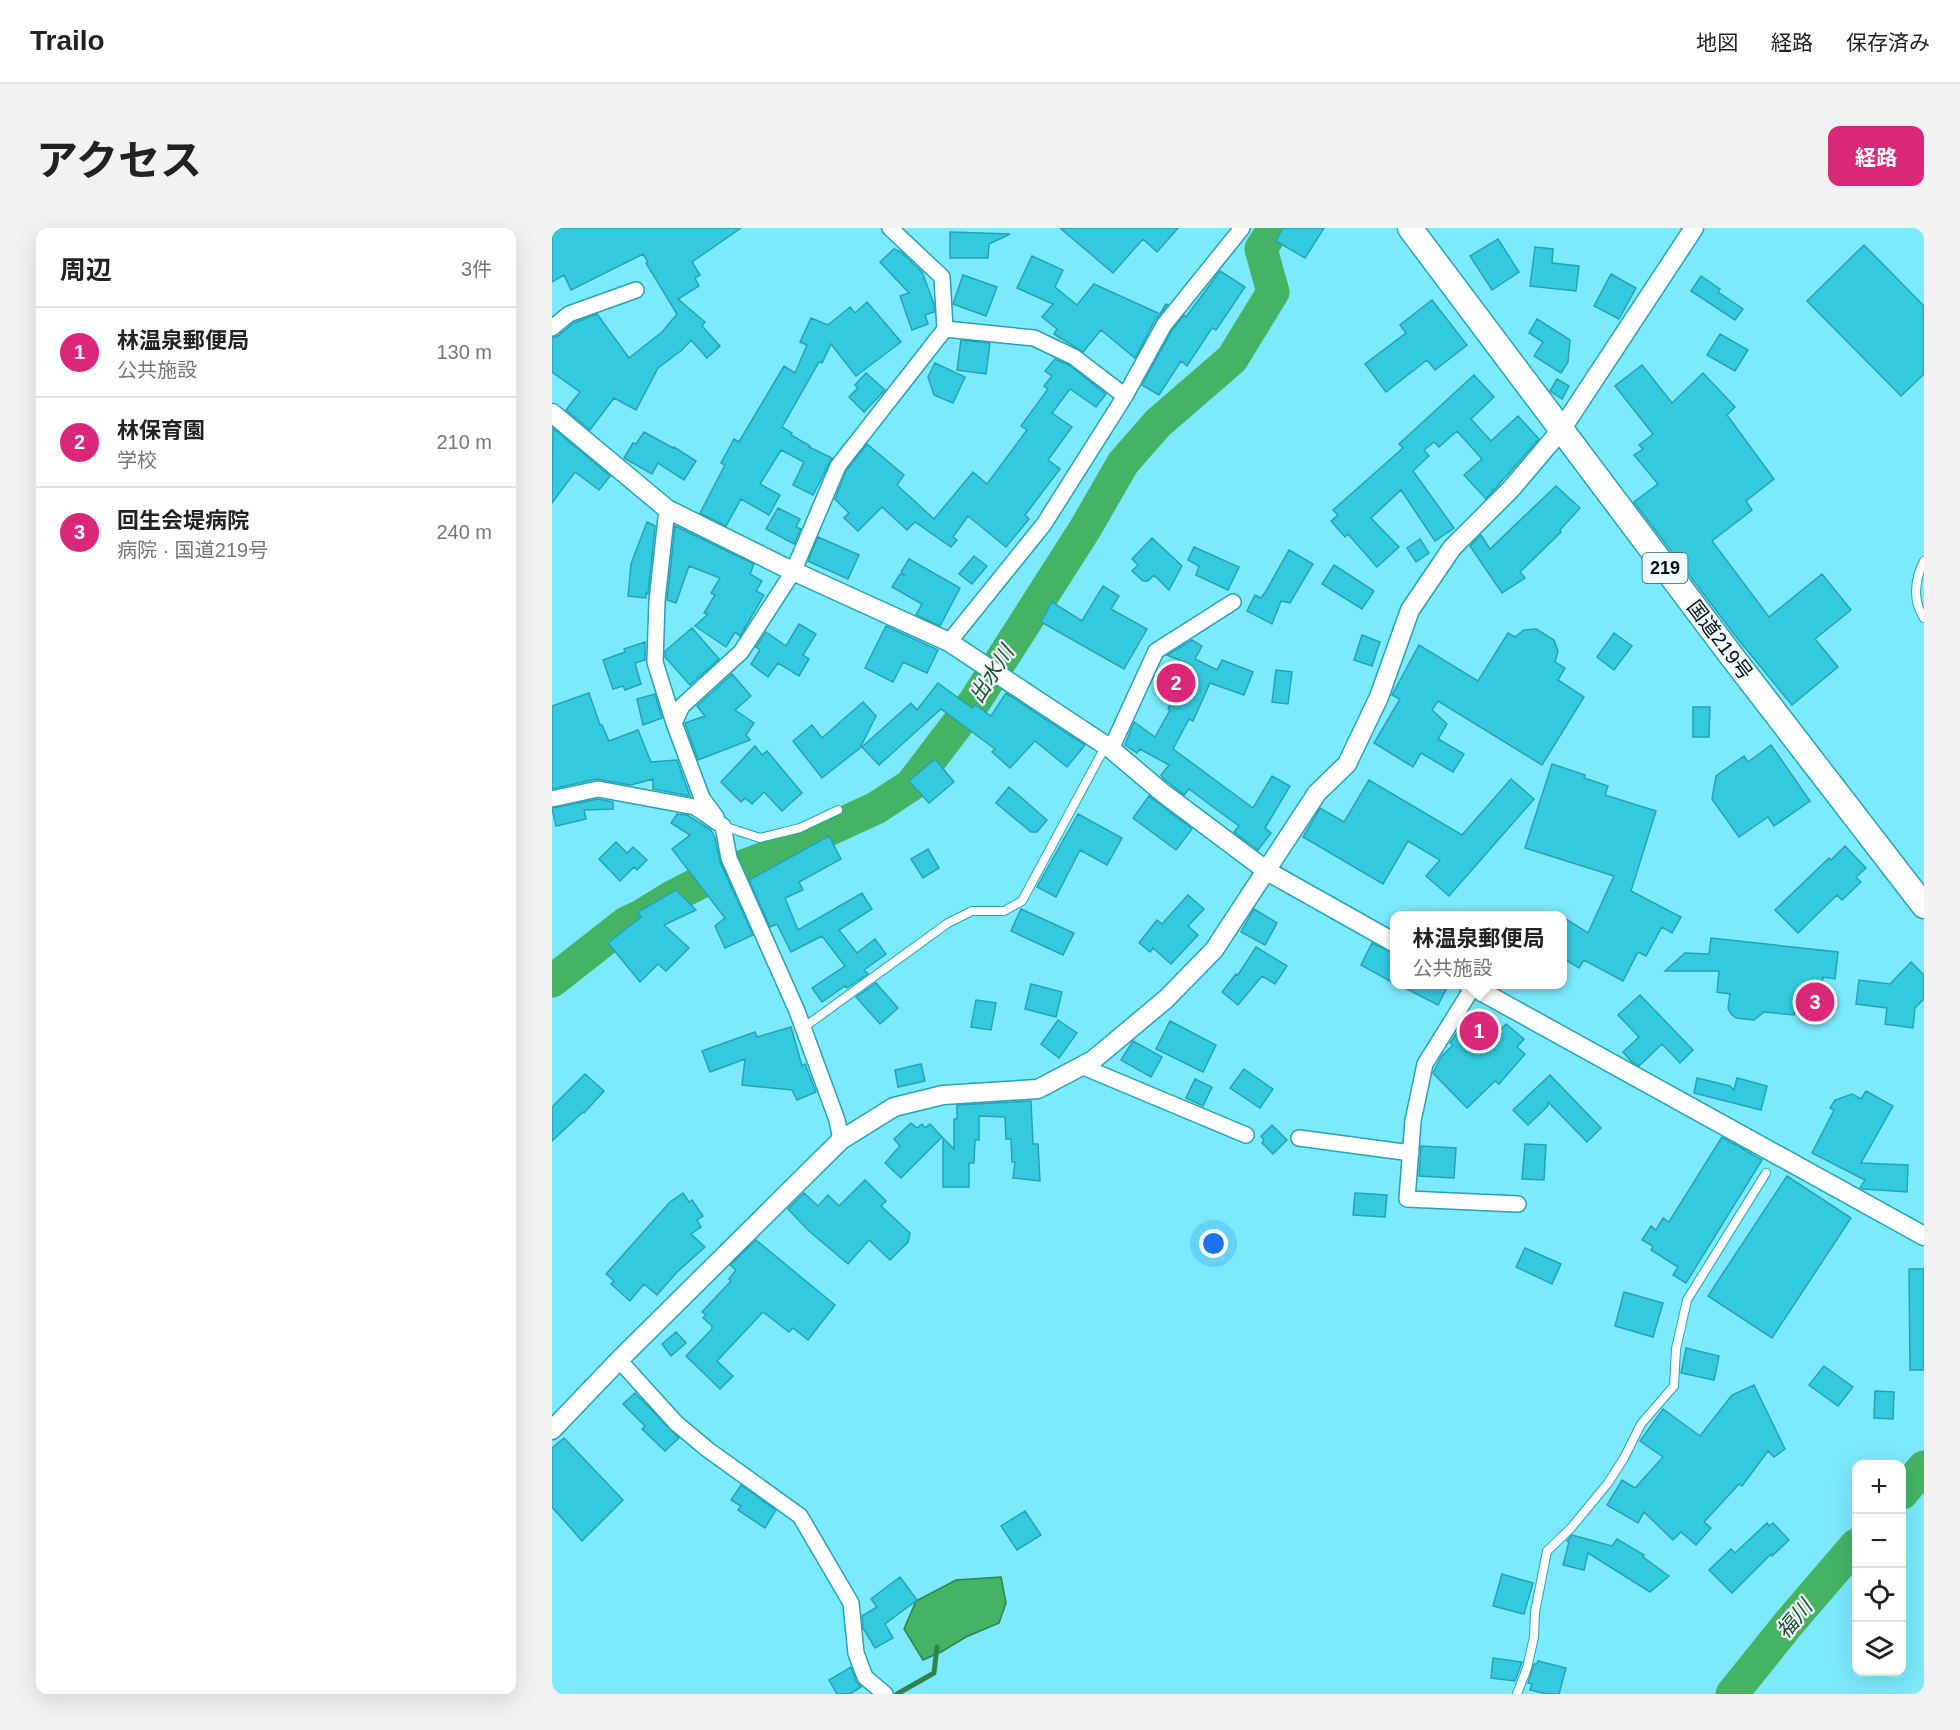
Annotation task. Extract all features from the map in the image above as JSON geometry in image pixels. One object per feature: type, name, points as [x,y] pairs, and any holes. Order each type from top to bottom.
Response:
[{"type":"highway","name":"国道219号","points":[[1410,228],[1730,654],[1924,906]]},
{"type":"street","points":[[674,723],[682,706],[741,652],[793,572],[838,466],[945,329],[942,277],[890,228]]},
{"type":"street","points":[[949,642],[1044,524],[1125,396],[1164,325],[1242,228]]},
{"type":"street","points":[[552,1431],[619,1360],[841,1140],[894,1107],[943,1095],[1038,1089],[1093,1060],[1167,999],[1214,950],[1317,793],[1347,764],[1379,697],[1410,610],[1452,548],[1511,489],[1561,430],[1694,228]]},
{"type":"street","points":[[552,327],[569,314],[636,290]]},
{"type":"street","points":[[945,329],[1034,338],[1074,357],[1125,396]]},
{"type":"street","points":[[552,413],[667,509],[793,572],[949,642],[1108,747],[1163,793],[1267,871],[1390,940]]},
{"type":"street","points":[[667,509],[657,601],[655,662],[674,723],[702,798],[723,826],[729,858],[765,935],[803,1028],[837,1120],[841,1140]]},
{"type":"street","points":[[1108,747],[1156,651],[1233,602]]},
{"type":"street","points":[[552,799],[598,789],[695,807],[723,826]]},
{"type":"street","points":[[1469,989],[1425,1064],[1413,1121],[1407,1199],[1518,1204]]},
{"type":"street","points":[[1476,989],[1924,1236]]},
{"type":"street","points":[[1082,1066],[1246,1135]]},
{"type":"street","points":[[1299,1137],[1411,1153]]},
{"type":"street","points":[[619,1360],[676,1423],[707,1449],[800,1516],[851,1603],[856,1653],[865,1677],[885,1694]]},
{"type":"lane","points":[[1924,561],[1919,570],[1916,591],[1920,612],[1924,618]]},
{"type":"lane","points":[[803,1028],[948,923],[972,911],[1004,911],[1022,901],[1108,747]]},
{"type":"lane","points":[[723,826],[760,838],[800,828],[838,810]]},
{"type":"lane","points":[[1517,1694],[1527,1668],[1534,1637],[1535,1611],[1547,1551],[1571,1528],[1608,1483],[1641,1424],[1674,1386],[1676,1349],[1687,1300],[1766,1173]]},
{"type":"shaded area","points":[[1001,1577],[1006,1603],[999,1623],[966,1637],[923,1660],[904,1629],[916,1601],[956,1580]]},
{"type":"building","points":[[552,228],[741,228],[692,262],[700,275],[695,278],[699,286],[678,299],[705,322],[702,326],[720,346],[707,358],[691,340],[682,350],[658,368],[636,410],[614,398],[590,430],[566,410],[580,392],[552,372],[552,338],[574,323],[597,314],[629,358],[662,332],[677,314],[646,263],[648,262],[643,254],[571,290],[564,275],[552,282]]},
{"type":"building","points":[[1060,228],[1178,228],[1157,252],[1143,239],[1113,273]]},
{"type":"building","points":[[1283,228],[1324,228],[1305,258],[1276,241]]},
{"type":"building","points":[[950,232],[1010,234],[989,244],[988,258],[950,258]]},
{"type":"building","points":[[1498,239],[1519,272],[1492,290],[1470,256]]},
{"type":"building","points":[[1864,245],[1924,306],[1924,374],[1901,396],[1807,301]]},
{"type":"building","points":[[1535,247],[1553,249],[1552,263],[1579,266],[1576,291],[1530,286]]},
{"type":"building","points":[[894,249],[901,252],[922,272],[934,304],[934,312],[925,315],[928,324],[912,330],[900,296],[909,293],[880,262]]},
{"type":"building","points":[[1032,256],[1063,270],[1055,287],[1077,305],[1094,284],[1160,314],[1166,304],[1168,305],[1155,320],[1135,358],[1101,330],[1083,352],[1054,334],[1057,329],[1042,317],[1053,304],[1017,288]]},
{"type":"building","points":[[1220,271],[1245,287],[1216,330],[1212,328],[1187,366],[1181,361],[1159,395],[1142,385],[1172,330],[1184,315],[1186,317]]},
{"type":"building","points":[[1611,274],[1636,288],[1619,319],[1594,306]]},
{"type":"building","points":[[963,275],[997,287],[986,316],[953,304]]},
{"type":"building","points":[[1701,276],[1720,289],[1718,292],[1743,309],[1735,320],[1691,291]]},
{"type":"building","points":[[1432,300],[1467,345],[1435,370],[1427,360],[1386,392],[1365,364],[1406,333],[1400,325]]},
{"type":"building","points":[[867,302],[901,342],[856,376],[831,344],[822,363],[819,362],[782,427],[809,447],[832,458],[813,495],[793,485],[804,462],[781,450],[760,484],[780,495],[769,515],[741,499],[726,526],[700,513],[725,465],[721,463],[734,439],[739,442],[784,366],[795,373],[807,345],[800,342],[811,318],[828,325],[850,307],[855,313]]},
{"type":"building","points":[[1537,319],[1570,340],[1568,362],[1561,373],[1534,356],[1543,342],[1529,333]]},
{"type":"building","points":[[1720,334],[1748,350],[1735,371],[1707,355]]},
{"type":"building","points":[[961,340],[990,343],[986,374],[957,370]]},
{"type":"building","points":[[1055,359],[1069,365],[1106,394],[1096,407],[1070,389],[1052,413],[1072,427],[1048,460],[1060,469],[1025,515],[1029,519],[1006,547],[968,516],[953,537],[957,540],[951,547],[915,522],[907,530],[882,507],[858,531],[844,518],[849,513],[835,499],[846,471],[867,444],[904,475],[897,485],[934,519],[973,472],[987,484],[1027,430],[1021,426],[1048,389],[1044,386],[1052,376],[1045,371]]},
{"type":"building","points":[[935,363],[965,377],[953,403],[934,395],[928,377]]},
{"type":"building","points":[[1642,365],[1672,403],[1703,373],[1735,407],[1727,415],[1774,479],[1746,501],[1752,510],[1712,541],[1769,617],[1822,574],[1851,610],[1815,639],[1838,667],[1792,705],[1737,638],[1634,502],[1658,484],[1634,455],[1643,449],[1639,445],[1653,434],[1615,386]]},
{"type":"building","points":[[866,373],[885,390],[864,412],[849,397],[858,388],[855,385]]},
{"type":"building","points":[[1474,375],[1494,397],[1471,419],[1491,441],[1518,416],[1539,439],[1486,499],[1464,475],[1482,459],[1457,431],[1439,447],[1434,442],[1424,450],[1429,456],[1413,471],[1454,528],[1435,541],[1401,490],[1371,518],[1399,547],[1377,567],[1348,534],[1345,537],[1331,521],[1338,515],[1333,510],[1403,448],[1399,444]]},
{"type":"building","points":[[1557,379],[1569,386],[1562,399],[1550,391]]},
{"type":"building","points":[[553,428],[610,476],[599,490],[575,472],[552,503]]},
{"type":"building","points":[[644,432],[696,461],[684,480],[658,463],[652,474],[624,458],[633,443],[636,444]]},
{"type":"building","points":[[1556,486],[1580,508],[1560,530],[1561,532],[1520,572],[1525,578],[1502,593],[1470,546],[1481,535],[1490,549]]},
{"type":"building","points":[[778,508],[800,519],[796,527],[801,529],[794,544],[766,529]]},
{"type":"building","points":[[647,522],[655,526],[648,594],[646,593],[646,598],[628,596],[631,564]]},
{"type":"building","points":[[675,526],[754,564],[750,574],[762,581],[756,591],[764,595],[740,636],[735,632],[726,647],[695,626],[708,614],[704,613],[715,595],[711,593],[720,578],[689,566],[676,603],[667,600]]},
{"type":"building","points":[[818,537],[859,555],[848,579],[808,561]]},
{"type":"building","points":[[1152,538],[1182,566],[1169,590],[1154,575],[1148,581],[1143,581],[1132,571],[1138,565],[1132,559]]},
{"type":"building","points":[[1420,539],[1429,553],[1416,562],[1407,548]]},
{"type":"building","points":[[1194,547],[1239,567],[1228,590],[1196,575],[1199,566],[1188,560]]},
{"type":"building","points":[[1289,550],[1313,564],[1290,603],[1281,601],[1272,624],[1247,611],[1255,595],[1261,598],[1266,591]]},
{"type":"building","points":[[974,556],[987,566],[972,584],[959,574]]},
{"type":"building","points":[[909,559],[960,588],[940,626],[916,615],[922,604],[892,587],[900,574],[904,575],[901,572]]},
{"type":"building","points":[[1334,565],[1374,591],[1362,609],[1322,584]]},
{"type":"building","points":[[1103,586],[1119,596],[1111,609],[1147,629],[1124,669],[1041,622],[1052,602],[1082,621]]},
{"type":"building","points":[[799,624],[816,634],[803,655],[809,659],[799,676],[778,663],[768,677],[751,664],[760,650],[756,647],[766,632],[786,646]]},
{"type":"building","points":[[886,626],[938,650],[927,673],[903,662],[893,682],[865,668]]},
{"type":"building","points":[[692,628],[719,659],[690,685],[665,657],[665,651]]},
{"type":"building","points":[[1536,629],[1554,640],[1558,651],[1555,662],[1565,668],[1558,680],[1584,697],[1542,765],[1438,701],[1432,710],[1447,724],[1438,739],[1464,754],[1453,772],[1421,753],[1413,767],[1374,743],[1400,699],[1392,695],[1419,645],[1478,681],[1508,633],[1515,637],[1524,630]]},
{"type":"building","points":[[1614,633],[1632,646],[1614,670],[1597,657]]},
{"type":"building","points":[[1362,635],[1380,642],[1372,666],[1354,660]]},
{"type":"building","points":[[1192,640],[1202,646],[1195,659],[1217,670],[1222,660],[1253,672],[1244,695],[1210,683],[1193,721],[1189,719],[1173,749],[1253,808],[1272,776],[1290,786],[1265,828],[1271,833],[1258,850],[1234,832],[1239,826],[1189,789],[1184,795],[1163,778],[1161,775],[1169,765],[1140,749],[1137,753],[1125,745],[1134,722],[1155,737],[1170,710],[1168,709],[1189,664],[1167,655]]},
{"type":"building","points":[[645,642],[645,660],[635,663],[641,684],[625,690],[623,686],[613,689],[603,660],[625,652],[624,649]]},
{"type":"building","points":[[1276,670],[1292,672],[1288,704],[1272,702]]},
{"type":"building","points":[[732,674],[751,696],[735,710],[754,723],[746,735],[750,740],[698,760],[685,723],[705,716],[697,706]]},
{"type":"building","points":[[938,683],[972,708],[975,705],[991,716],[1006,693],[1085,745],[1067,767],[1035,741],[1010,768],[992,752],[995,749],[941,709],[879,765],[862,747],[911,703],[917,710]]},
{"type":"building","points":[[589,693],[600,725],[609,741],[638,730],[651,762],[677,760],[690,796],[653,789],[653,779],[631,785],[596,779],[552,789],[552,706]]},
{"type":"building","points":[[655,694],[662,718],[643,725],[637,699]]},
{"type":"building","points":[[863,702],[876,716],[860,748],[822,778],[793,741],[812,725],[822,738]]},
{"type":"building","points":[[1693,707],[1710,707],[1709,737],[1693,737]]},
{"type":"building","points":[[1771,745],[1810,801],[1774,826],[1768,817],[1739,837],[1712,799],[1716,776],[1744,756],[1748,762]]},
{"type":"building","points":[[755,746],[762,755],[767,751],[802,793],[782,811],[764,792],[752,804],[745,798],[741,802],[721,782]]},
{"type":"building","points":[[935,759],[954,782],[929,803],[909,781]]},
{"type":"building","points":[[1552,764],[1585,775],[1584,778],[1608,786],[1605,795],[1656,811],[1631,891],[1681,917],[1672,933],[1662,927],[1646,956],[1638,952],[1623,981],[1584,960],[1579,968],[1567,960],[1567,920],[1588,933],[1614,876],[1525,848]]},
{"type":"building","points":[[1511,779],[1534,799],[1449,896],[1426,876],[1440,860],[1408,841],[1383,884],[1303,837],[1320,808],[1344,822],[1369,780],[1462,835]]},
{"type":"building","points":[[1009,787],[1047,820],[1037,832],[1031,832],[996,803]]},
{"type":"building","points":[[1149,796],[1192,829],[1176,850],[1133,818]]},
{"type":"building","points":[[598,799],[613,802],[613,809],[584,810],[586,819],[556,826],[552,808]]},
{"type":"building","points":[[677,814],[687,815],[711,830],[720,862],[753,935],[725,948],[715,926],[725,918],[672,849],[690,835],[671,823]]},
{"type":"building","points":[[1078,814],[1122,838],[1107,865],[1080,850],[1056,897],[1037,887]]},
{"type":"building","points":[[829,836],[841,859],[799,882],[803,890],[785,898],[798,930],[862,893],[872,909],[839,930],[857,953],[875,939],[886,954],[864,970],[868,974],[822,1002],[812,988],[845,966],[822,936],[791,952],[777,924],[770,927],[749,880]]},
{"type":"building","points":[[616,842],[627,853],[633,847],[647,860],[637,870],[634,867],[620,881],[599,859]]},
{"type":"building","points":[[1845,846],[1866,868],[1856,877],[1861,882],[1842,900],[1837,895],[1798,933],[1775,910],[1829,858],[1831,860]]},
{"type":"building","points":[[928,849],[939,868],[923,878],[911,859]]},
{"type":"building","points":[[676,890],[696,910],[664,925],[689,948],[666,971],[658,964],[640,982],[608,943],[641,917],[638,912]]},
{"type":"building","points":[[1188,895],[1204,909],[1188,926],[1198,935],[1171,964],[1153,948],[1150,952],[1139,943],[1157,920],[1162,924]]},
{"type":"building","points":[[1021,909],[1074,933],[1063,955],[1011,931]]},
{"type":"building","points":[[1254,909],[1277,923],[1265,945],[1241,932]]},
{"type":"building","points":[[1711,938],[1838,952],[1835,979],[1823,977],[1820,1003],[1796,1001],[1794,1015],[1764,1012],[1754,1020],[1736,1018],[1728,1008],[1730,994],[1717,992],[1719,971],[1665,971],[1685,953],[1709,954]]},
{"type":"building","points":[[1372,943],[1390,952],[1390,981],[1361,965]]},
{"type":"building","points":[[1256,947],[1287,966],[1275,984],[1262,976],[1238,1005],[1222,992],[1236,974],[1238,975]]},
{"type":"building","points":[[1911,962],[1924,975],[1924,999],[1915,1008],[1913,1028],[1885,1024],[1887,1008],[1856,1004],[1859,980],[1890,984]]},
{"type":"building","points":[[876,983],[898,1008],[880,1024],[856,997]]},
{"type":"building","points":[[1031,984],[1062,992],[1056,1017],[1025,1009]]},
{"type":"building","points":[[1407,989],[1446,989],[1438,1005]]},
{"type":"building","points":[[1640,995],[1693,1050],[1680,1063],[1662,1044],[1639,1066],[1623,1052],[1639,1037],[1618,1015]]},
{"type":"building","points":[[976,1000],[996,1003],[991,1030],[971,1027]]},
{"type":"building","points":[[1473,1010],[1499,1032],[1506,1024],[1524,1039],[1517,1047],[1525,1054],[1499,1084],[1495,1081],[1467,1108],[1433,1073],[1441,1057],[1453,1045],[1450,1043]]},
{"type":"building","points":[[1058,1020],[1077,1033],[1059,1058],[1041,1044]]},
{"type":"building","points":[[1170,1021],[1216,1045],[1203,1072],[1156,1049]]},
{"type":"building","points":[[791,1027],[802,1066],[805,1064],[816,1092],[797,1100],[792,1090],[742,1085],[745,1059],[710,1072],[702,1051],[755,1032],[757,1037]]},
{"type":"building","points":[[1133,1041],[1162,1057],[1151,1077],[1121,1060]]},
{"type":"building","points":[[921,1064],[925,1081],[898,1087],[895,1070]]},
{"type":"building","points":[[1244,1069],[1273,1089],[1260,1108],[1230,1088]]},
{"type":"building","points":[[585,1074],[604,1091],[584,1113],[552,1141],[552,1107]]},
{"type":"building","points":[[1550,1075],[1601,1128],[1587,1142],[1548,1102],[1548,1106],[1528,1125],[1513,1110]]},
{"type":"building","points":[[1697,1078],[1730,1086],[1734,1090],[1737,1078],[1767,1086],[1761,1110],[1694,1093]]},
{"type":"building","points":[[1195,1079],[1212,1087],[1203,1106],[1186,1098]]},
{"type":"building","points":[[1866,1091],[1893,1106],[1861,1163],[1908,1165],[1907,1192],[1860,1188],[1865,1180],[1812,1153],[1834,1110],[1830,1108],[1835,1100],[1852,1094],[1861,1099]]},
{"type":"building","points":[[1031,1101],[1033,1144],[1038,1144],[1040,1181],[1013,1178],[1015,1162],[1012,1162],[1011,1139],[1006,1139],[1005,1117],[979,1116],[979,1140],[975,1140],[974,1163],[969,1163],[969,1187],[943,1187],[943,1138],[954,1149],[954,1119],[957,1119],[957,1105]]},
{"type":"building","points":[[911,1123],[917,1128],[922,1124],[925,1128],[930,1124],[942,1137],[901,1178],[885,1163],[900,1146],[894,1139]]},
{"type":"building","points":[[1272,1125],[1287,1140],[1273,1154],[1262,1143],[1264,1140],[1261,1136]]},
{"type":"building","points":[[1722,1137],[1762,1160],[1686,1283],[1673,1275],[1678,1267],[1651,1250],[1653,1246],[1642,1240],[1651,1226],[1656,1230],[1663,1218],[1669,1222]]},
{"type":"building","points":[[1525,1144],[1546,1145],[1544,1180],[1522,1179]]},
{"type":"building","points":[[1421,1146],[1456,1148],[1454,1178],[1419,1176]]},
{"type":"building","points":[[1787,1176],[1851,1218],[1772,1338],[1708,1296]]},
{"type":"building","points":[[865,1180],[886,1201],[881,1206],[910,1233],[908,1242],[890,1260],[869,1240],[848,1264],[809,1231],[788,1209],[804,1193],[818,1206],[828,1195],[839,1206]]},
{"type":"building","points":[[683,1193],[689,1202],[692,1200],[703,1216],[697,1220],[701,1227],[691,1234],[705,1247],[677,1272],[657,1295],[644,1284],[630,1301],[611,1284],[614,1281],[606,1274],[670,1202]]},
{"type":"building","points":[[1355,1193],[1387,1195],[1385,1217],[1353,1215]]},
{"type":"building","points":[[756,1240],[835,1305],[808,1340],[793,1328],[789,1332],[763,1312],[717,1361],[733,1376],[720,1389],[686,1356],[712,1329],[712,1326],[703,1318],[706,1315],[702,1312],[731,1281],[729,1279],[736,1270],[730,1265]]},
{"type":"building","points":[[1525,1248],[1561,1264],[1552,1284],[1516,1267]]},
{"type":"building","points":[[1909,1269],[1924,1269],[1924,1370],[1910,1370]]},
{"type":"building","points":[[1624,1292],[1663,1303],[1653,1337],[1615,1326]]},
{"type":"building","points":[[676,1332],[686,1343],[671,1356],[662,1344]]},
{"type":"building","points":[[1686,1348],[1719,1356],[1714,1380],[1681,1373]]},
{"type":"building","points":[[1824,1366],[1853,1387],[1838,1406],[1809,1385]]},
{"type":"building","points":[[1754,1385],[1785,1449],[1774,1457],[1768,1451],[1742,1486],[1739,1484],[1704,1522],[1711,1528],[1696,1545],[1681,1532],[1673,1540],[1644,1512],[1638,1523],[1607,1505],[1622,1480],[1635,1488],[1663,1457],[1640,1441],[1663,1409],[1700,1436],[1732,1395]]},
{"type":"building","points":[[1875,1391],[1894,1392],[1893,1419],[1874,1418]]},
{"type":"building","points":[[635,1393],[679,1438],[665,1451],[642,1429],[645,1426],[623,1404]]},
{"type":"building","points":[[564,1438],[623,1500],[582,1541],[552,1507],[552,1448]]},
{"type":"building","points":[[741,1485],[776,1510],[765,1528],[738,1510],[741,1506],[731,1500]]},
{"type":"building","points":[[1025,1511],[1041,1535],[1017,1550],[1001,1526]]},
{"type":"building","points":[[1767,1523],[1769,1526],[1773,1523],[1789,1540],[1772,1556],[1771,1554],[1732,1593],[1709,1570],[1731,1549],[1735,1553]]},
{"type":"building","points":[[1572,1535],[1612,1546],[1617,1539],[1644,1555],[1643,1557],[1669,1576],[1650,1592],[1588,1553],[1584,1570],[1563,1565],[1569,1542],[1567,1541]]},
{"type":"building","points":[[1502,1574],[1533,1583],[1524,1614],[1493,1606]]},
{"type":"building","points":[[900,1577],[917,1600],[885,1624],[893,1638],[875,1648],[863,1628],[862,1616],[877,1607],[871,1599]]},
{"type":"building","points":[[1493,1658],[1522,1662],[1515,1681],[1491,1678]]},
{"type":"building","points":[[1538,1661],[1566,1668],[1559,1694],[1530,1690],[1532,1684],[1528,1683],[1534,1664]]},
{"type":"building","points":[[851,1667],[861,1687],[850,1694],[837,1694],[829,1680]]},
{"type":"waterway","name":"出水川","points":[[552,981],[626,923],[670,898],[701,882],[780,852],[876,808],[911,785],[975,701],[1085,529],[1123,463],[1158,423],[1232,359],[1273,292],[1261,249],[1274,228]]},
{"type":"waterway","name":"福川","points":[[1906,1488],[1924,1467]]},
{"type":"waterway","name":"福川","points":[[1732,1694],[1852,1550]]},
{"type":"waterway","points":[[897,1694],[934,1673],[937,1647]]},
{"type":"place","name":"林保育園","points":[[1176,683]]},
{"type":"place","name":"回生会堤病院","points":[[1815,1002]]},
{"type":"place","name":"林温泉郵便局","points":[[1479,1031]]}]
